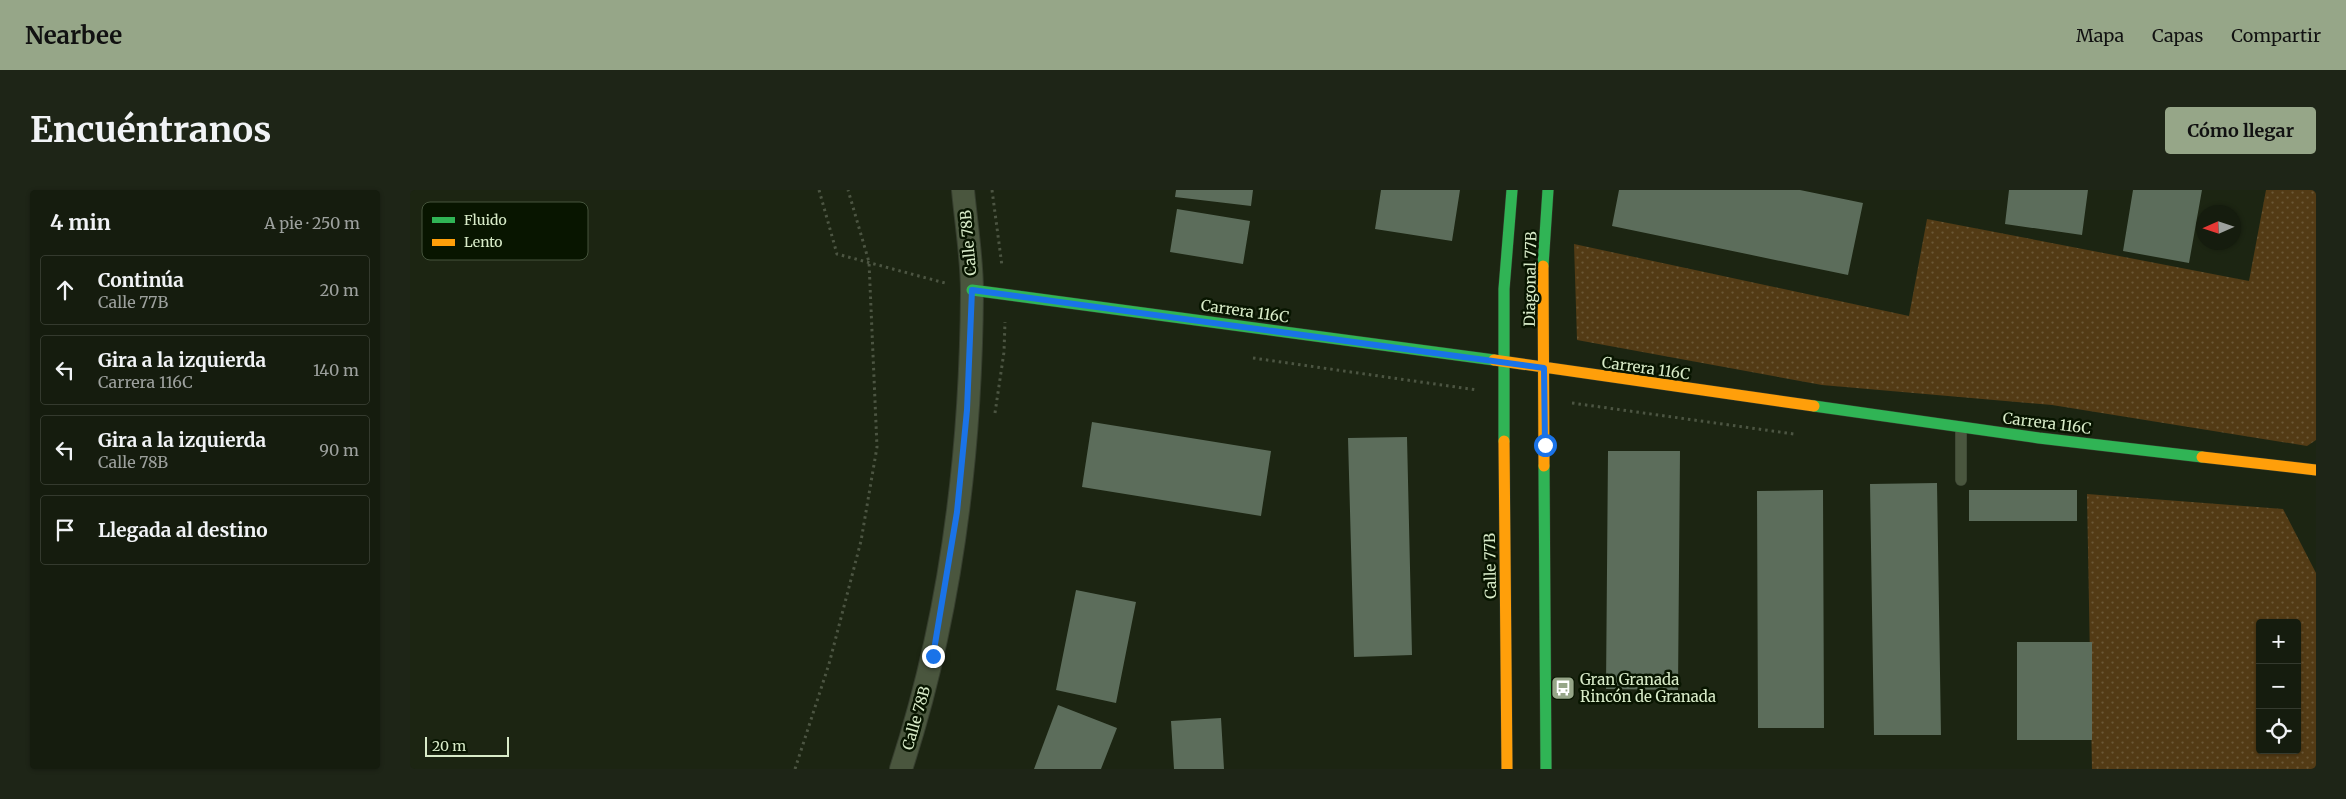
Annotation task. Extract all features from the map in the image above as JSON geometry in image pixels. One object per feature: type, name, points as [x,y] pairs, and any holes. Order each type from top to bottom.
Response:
[{"type":"street","name":"Calle 78B","points":[[901,769],[933,656],[956,521],[967,410],[972,290],[963,190]]},
{"type":"street","name":"Diagonal 77B","points":[[1503,362],[1504,290],[1512,190]]},
{"type":"street","name":"Diagonal 77B","points":[[1544,368],[1543,259],[1548,190]]},
{"type":"street","name":"Carrera 116C","points":[[972,290],[1503,362],[1961,427],[2316,470]]},
{"type":"street","name":"Calle 77B","points":[[1503,362],[1507,769]]},
{"type":"street","points":[[1544,368],[1546,769]]},
{"type":"lane","points":[[1961,427],[1961,480]]},
{"type":"path","points":[[819,190],[837,254],[972,290]]},
{"type":"path","points":[[795,769],[829,664],[861,541],[878,447],[869,262],[848,190]]},
{"type":"shaded area","points":[[2266,190],[2316,190],[2316,440],[2307,446],[2052,405],[1822,385],[1577,340],[1574,244],[1909,316],[1927,219],[2249,281]]},
{"type":"shaded area","points":[[2087,494],[2283,509],[2316,573],[2316,769],[2092,769]]},
{"type":"building","points":[[1176,190],[1253,190],[1251,206],[1175,197]]},
{"type":"building","points":[[1381,190],[1460,190],[1452,241],[1375,229]]},
{"type":"building","points":[[1619,190],[1800,190],[1863,203],[1848,275],[1612,226]]},
{"type":"building","points":[[2009,190],[2088,190],[2082,235],[2005,224]]},
{"type":"building","points":[[2133,190],[2202,190],[2199,205],[2196,205],[2196,224],[2189,263],[2123,251]]},
{"type":"building","points":[[1177,209],[1250,221],[1243,264],[1170,252]]},
{"type":"building","points":[[1092,422],[1271,451],[1261,516],[1082,487]]},
{"type":"building","points":[[1407,437],[1412,655],[1354,657],[1348,438]]},
{"type":"building","points":[[1608,451],[1680,451],[1678,690],[1606,689]]},
{"type":"building","points":[[1937,483],[1941,735],[1874,735],[1870,484]]},
{"type":"building","points":[[1823,490],[1824,728],[1758,728],[1757,491]]},
{"type":"building","points":[[1969,490],[2077,490],[2077,521],[1969,521]]},
{"type":"building","points":[[1076,590],[1136,602],[1116,703],[1056,690]]},
{"type":"building","points":[[2017,642],[2092,642],[2092,740],[2017,740]]},
{"type":"building","points":[[1058,705],[1117,728],[1101,769],[1034,769]]},
{"type":"building","points":[[1221,718],[1224,769],[1174,769],[1171,721]]},
{"type":"traffic: fast","points":[[1504,441],[1504,289],[1512,190]]},
{"type":"traffic: fast","points":[[1543,266],[1548,190]]},
{"type":"traffic: fast","points":[[972,290],[1494,360]]},
{"type":"traffic: fast","points":[[1814,406],[2039,438],[2202,457]]},
{"type":"traffic: fast","points":[[1544,466],[1546,769]]},
{"type":"traffic: slow","points":[[1543,266],[1544,466]]},
{"type":"traffic: slow","points":[[1494,360],[1814,406]]},
{"type":"traffic: slow","points":[[1504,441],[1507,769]]},
{"type":"traffic: slow","points":[[2202,457],[2316,470]]},
{"type":"place","name":"Gran Granada Rincón de Granada","points":[[1563,688]]},
{"type":"route","points":[[933,656],[945,596],[957,512],[967,410],[972,290],[1416,349],[1544,368],[1545,445]]}]
